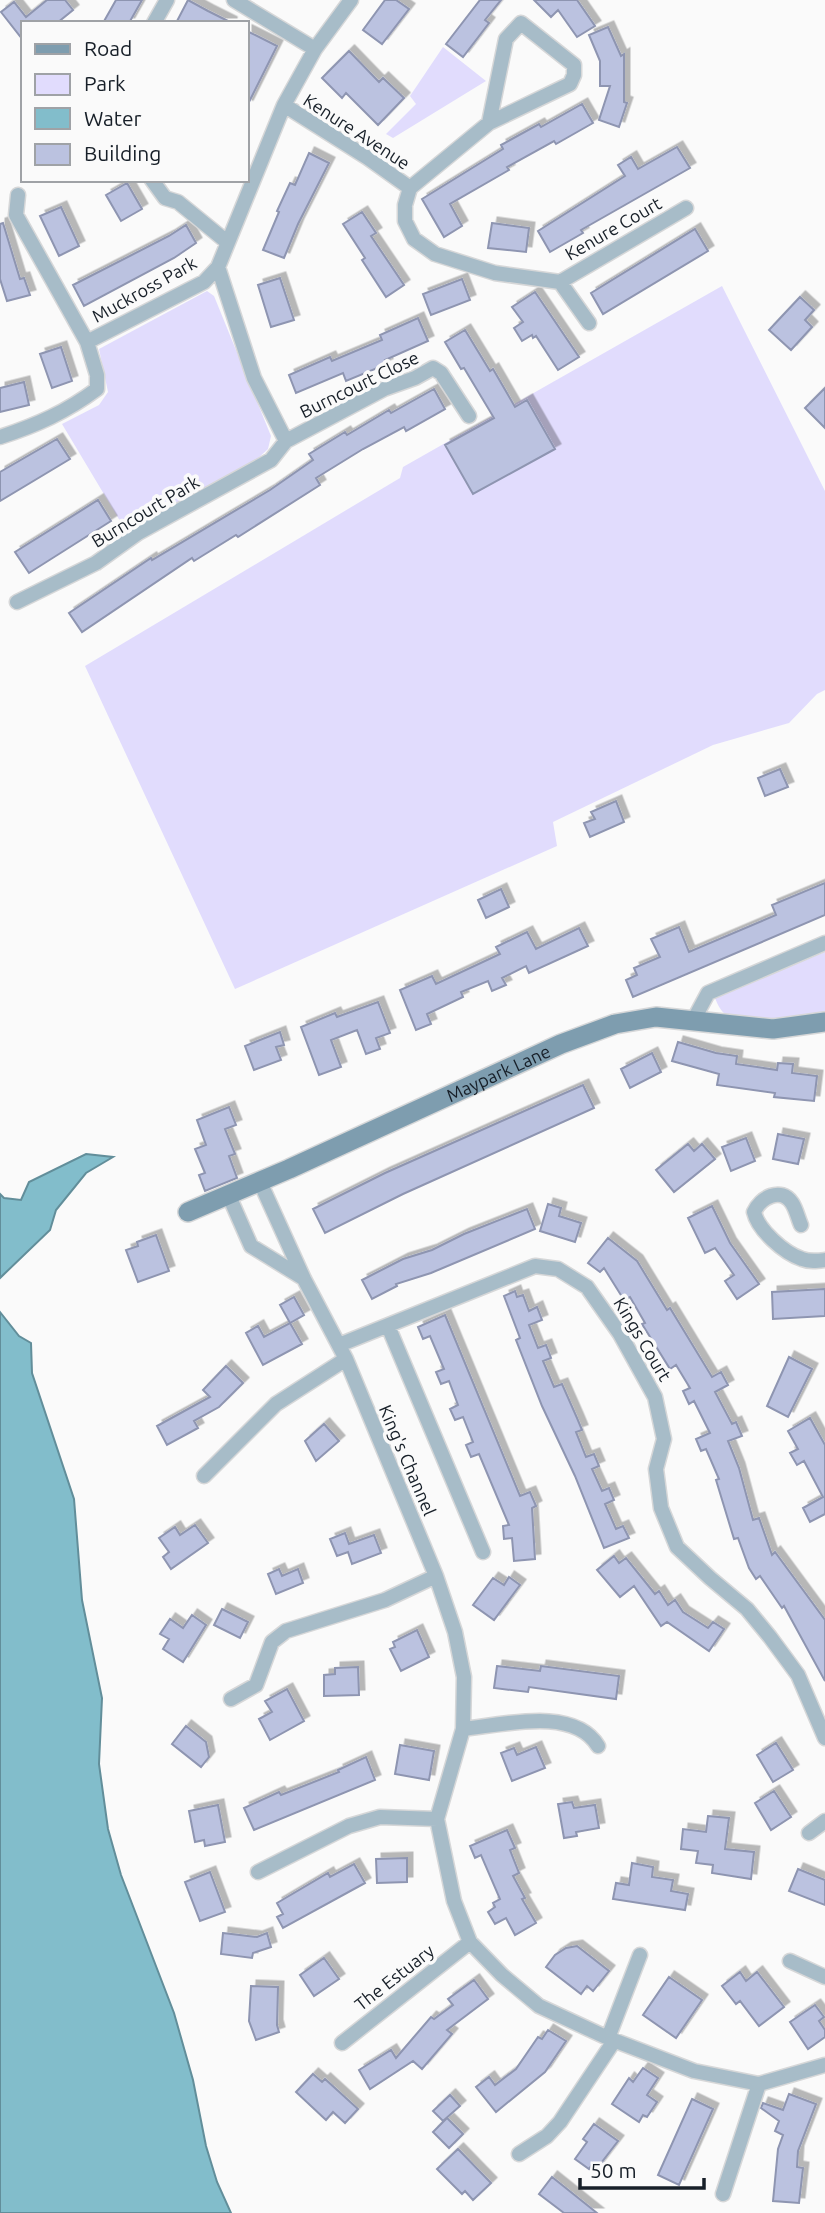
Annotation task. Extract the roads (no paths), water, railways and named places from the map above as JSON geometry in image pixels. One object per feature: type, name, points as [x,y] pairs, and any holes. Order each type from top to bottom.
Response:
[{"type":"street","points":[[155,21],[167,0]]},
{"type":"street","points":[[234,0],[315,50]]},
{"type":"street","points":[[286,442],[254,378],[218,267],[284,106],[315,50],[351,0]]},
{"type":"street","points":[[410,188],[489,123],[569,84],[574,75],[574,65],[521,23],[506,39],[489,123]]},
{"type":"street","name":"Kenure Avenue","points":[[284,106],[369,158],[410,188]]},
{"type":"street","points":[[153,182],[165,198],[178,202],[227,242]]},
{"type":"street","name":"Kenure Court","points":[[410,188],[405,205],[405,222],[414,239],[435,254],[495,273],[560,282],[686,208]]},
{"type":"street","points":[[0,437],[70,409],[97,389],[97,375],[87,342],[16,215],[18,195]]},
{"type":"street","name":"Muckross Park","points":[[87,342],[204,282],[218,267]]},
{"type":"street","name":"Kenure Court","points":[[560,282],[589,323]]},
{"type":"street","name":"Burncourt Close","points":[[286,442],[384,389],[415,378],[433,368],[441,373],[469,416]]},
{"type":"street","name":"Burncourt Park","points":[[17,602],[96,563],[138,533],[271,460],[286,442]]},
{"type":"street","points":[[694,1019],[708,993],[825,943]]},
{"type":"street","name":"Maypark Lane","points":[[188,1212],[229,1196],[591,1032],[642,1018],[694,1019],[773,1029],[825,1022]]},
{"type":"street","name":"King's Channel","points":[[260,1182],[304,1279],[346,1359],[436,1576],[455,1632],[464,1677],[463,1729],[437,1819],[454,1901],[470,1942],[502,1975],[539,2006],[611,2039]]},
{"type":"street","name":"King's Channel","points":[[229,1196],[251,1245],[304,1279]]},
{"type":"street","points":[[801,1225],[791,1201],[786,1198],[770,1196],[762,1199],[754,1212],[756,1220],[786,1251],[801,1259],[825,1261]]},
{"type":"street","name":"Kings Court","points":[[339,1345],[535,1266],[558,1269],[587,1287],[620,1334],[656,1397],[664,1439],[656,1469],[661,1508],[677,1547],[747,1609],[770,1637],[798,1675],[825,1738]]},
{"type":"street","points":[[388,1326],[482,1552]]},
{"type":"street","points":[[204,1476],[276,1404],[346,1359]]},
{"type":"street","points":[[231,1699],[256,1685],[272,1642],[286,1631],[385,1600],[436,1576]]},
{"type":"street","points":[[463,1729],[540,1721],[568,1723],[584,1730],[598,1746]]},
{"type":"street","points":[[258,1872],[349,1826],[380,1817],[437,1819]]},
{"type":"street","points":[[809,1833],[825,1821]]},
{"type":"street","name":"The Estuary","points":[[342,2043],[470,1942]]},
{"type":"street","points":[[519,2154],[547,2136],[560,2122],[611,2039],[640,1955]]},
{"type":"street","points":[[790,1961],[825,1977]]},
{"type":"street","points":[[611,2039],[694,2071],[759,2084],[825,2065]]},
{"type":"street","points":[[723,2194],[759,2084]]},
{"type":"water","points":[[86,1154],[113,1157],[86,1173],[56,1210],[50,1230],[0,1278],[0,1194],[4,1198],[21,1200],[29,1182]]},
{"type":"water","points":[[0,1312],[19,1336],[31,1343],[32,1373],[74,1499],[82,1600],[102,1698],[99,1764],[108,1829],[121,1875],[174,2013],[193,2080],[206,2146],[217,2182],[231,2213],[0,2213]]}]
